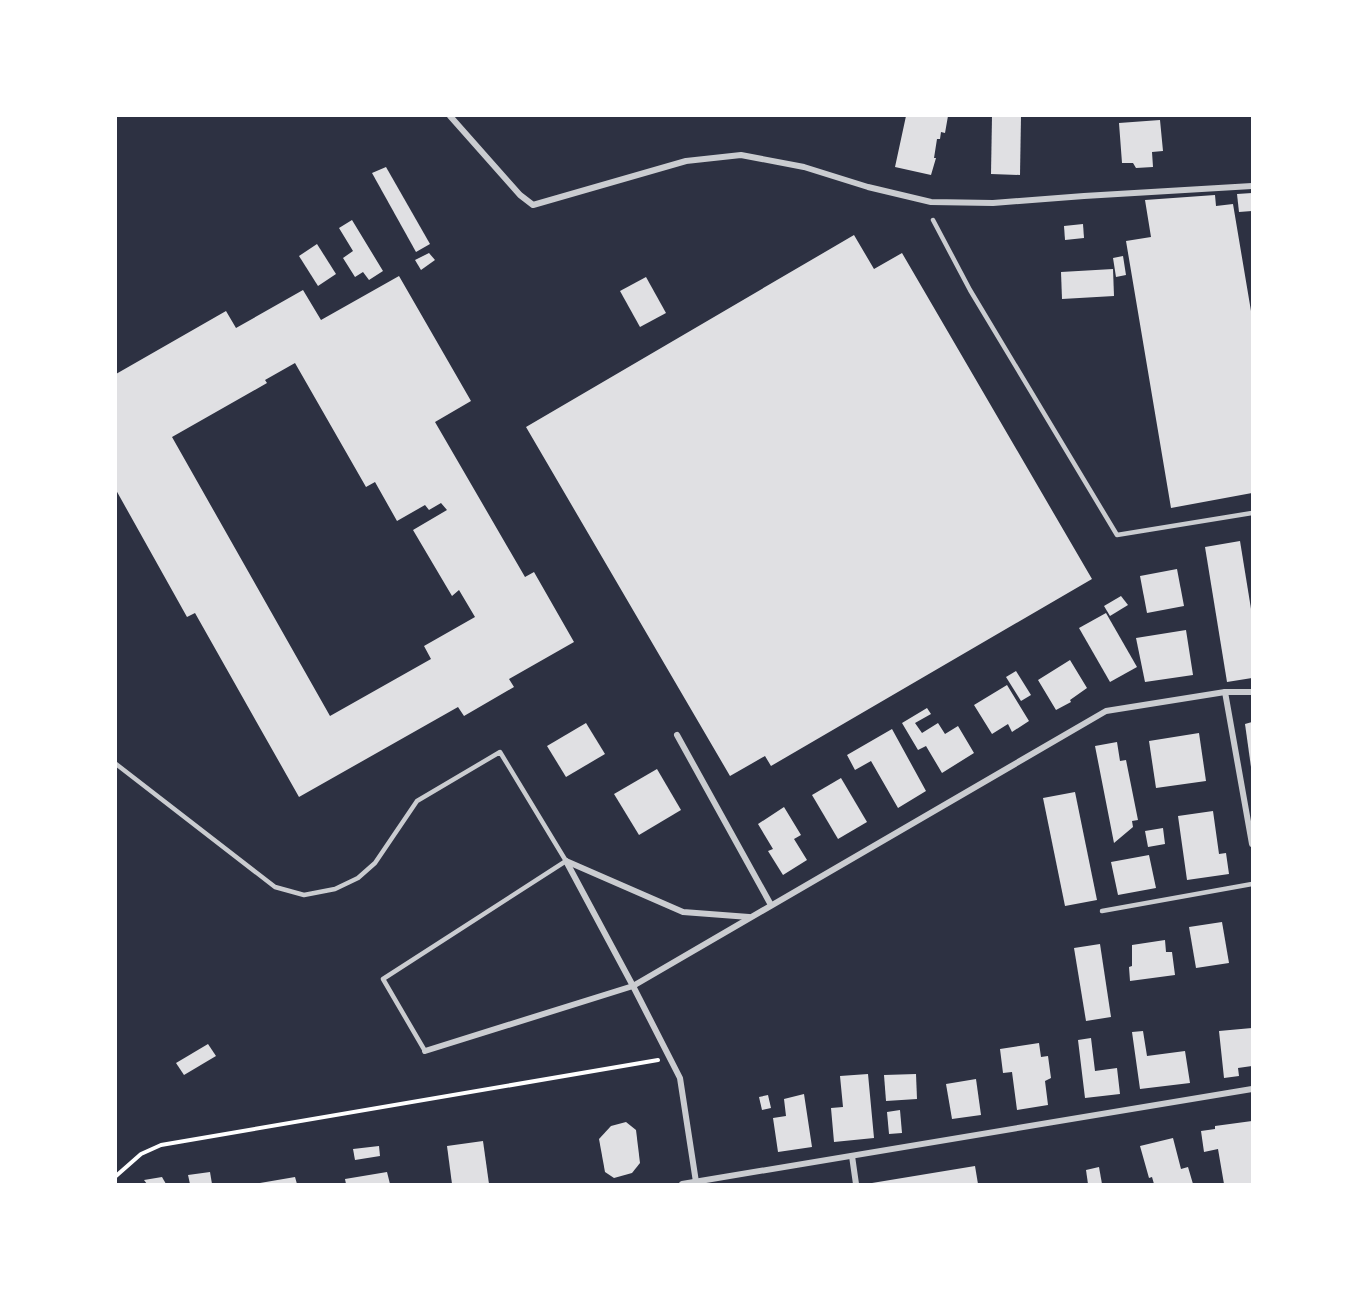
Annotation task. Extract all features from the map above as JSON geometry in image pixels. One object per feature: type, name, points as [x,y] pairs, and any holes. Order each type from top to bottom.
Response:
[{"type":"street","points":[[450,116],[520,195],[533,205],[686,161],[741,155],[804,167],[868,187],[931,202],[993,203],[1252,186]]},
{"type":"street","points":[[1225,692],[1252,844]]},
{"type":"street","points":[[425,1051],[633,986],[1106,711],[1225,692],[1252,692]]},
{"type":"street","points":[[677,735],[771,905]]},
{"type":"street","points":[[566,861],[684,912],[751,917]]},
{"type":"street","points":[[566,861],[680,1078],[696,1182]]},
{"type":"street","points":[[682,1185],[1252,1089]]},
{"type":"street","points":[[852,1156],[856,1185]]},
{"type":"lane","points":[[933,220],[970,290],[1117,535],[1252,513]]},
{"type":"lane","points":[[116,764],[275,887],[304,895],[335,889],[358,878],[375,863],[417,801],[500,752],[566,861],[383,979],[425,1051]]},
{"type":"lane","points":[[1102,911],[1252,884]]},
{"type":"path","points":[[116,1176],[141,1154],[161,1146],[670,1058]]},
{"type":"building","points":[[906,116],[948,116],[945,133],[941,132],[940,139],[937,139],[934,158],[936,158],[931,175],[895,167]]},
{"type":"building","points":[[992,116],[1021,116],[1020,175],[991,174]]},
{"type":"building","points":[[1160,120],[1163,151],[1152,152],[1153,167],[1136,168],[1133,163],[1122,163],[1119,123]]},
{"type":"building","points":[[386,167],[430,244],[416,252],[372,173]]},
{"type":"building","points":[[1252,193],[1252,211],[1239,212],[1237,194]]},
{"type":"building","points":[[1215,195],[1216,206],[1233,204],[1252,317],[1252,493],[1171,508],[1126,241],[1151,237],[1145,200]]},
{"type":"building","points":[[352,220],[383,271],[369,280],[363,272],[355,277],[343,258],[353,251],[339,228]]},
{"type":"building","points":[[1083,224],[1084,238],[1065,240],[1064,226]]},
{"type":"building","points":[[854,235],[874,269],[902,253],[1092,579],[771,766],[765,756],[730,776],[526,427]]},
{"type":"building","points":[[317,244],[336,274],[318,286],[299,256]]},
{"type":"building","points":[[429,253],[435,260],[421,270],[415,260]]},
{"type":"building","points":[[1123,256],[1126,275],[1116,277],[1113,258]]},
{"type":"building","points":[[1113,269],[1114,296],[1062,299],[1061,272]]},
{"type":"building","points":[[399,276],[471,401],[435,422],[525,577],[534,572],[574,642],[509,679],[514,687],[464,716],[458,707],[299,797],[195,613],[187,617],[116,490],[116,374],[226,311],[236,328],[303,290],[321,320]],"holes":[[[295,363],[366,487],[375,482],[397,521],[425,505],[429,510],[441,503],[447,510],[413,530],[452,596],[459,590],[475,617],[424,646],[431,659],[330,716],[172,437],[267,383],[265,380]]]},
{"type":"building","points":[[646,277],[666,313],[640,327],[620,291]]},
{"type":"building","points":[[1240,541],[1252,615],[1252,678],[1227,682],[1205,547]]},
{"type":"building","points":[[1177,569],[1184,606],[1147,613],[1140,576]]},
{"type":"building","points":[[1121,596],[1128,605],[1110,616],[1104,606]]},
{"type":"building","points":[[1106,613],[1137,667],[1110,682],[1079,628]]},
{"type":"building","points":[[1186,630],[1193,675],[1145,682],[1136,638]]},
{"type":"building","points":[[1070,660],[1087,688],[1070,700],[1071,702],[1056,710],[1038,680]]},
{"type":"building","points":[[1016,671],[1031,695],[1021,701],[1006,677]]},
{"type":"building","points":[[1007,685],[1029,721],[1012,732],[1008,724],[992,734],[974,705]]},
{"type":"building","points":[[927,708],[931,714],[915,723],[922,733],[938,723],[945,734],[958,726],[974,753],[942,773],[926,746],[918,750],[902,723]]},
{"type":"building","points":[[1252,722],[1252,767],[1251,767],[1245,724]]},
{"type":"building","points":[[586,723],[605,754],[566,777],[547,746]]},
{"type":"building","points":[[892,729],[926,791],[898,808],[871,761],[855,770],[847,755]]},
{"type":"building","points":[[1199,733],[1206,781],[1156,788],[1149,741]]},
{"type":"building","points":[[1117,742],[1120,761],[1126,760],[1138,820],[1132,821],[1133,827],[1114,843],[1095,746]]},
{"type":"building","points":[[657,769],[681,810],[639,835],[614,794]]},
{"type":"building","points":[[841,778],[867,822],[838,839],[812,795]]},
{"type":"building","points":[[1075,792],[1097,900],[1065,906],[1043,798]]},
{"type":"building","points":[[784,807],[801,835],[794,839],[807,860],[783,875],[768,851],[773,849],[758,824]]},
{"type":"building","points":[[1213,811],[1219,854],[1226,853],[1229,874],[1187,880],[1178,816]]},
{"type":"building","points":[[1163,828],[1165,844],[1148,847],[1145,831]]},
{"type":"building","points":[[1149,855],[1156,888],[1118,895],[1111,862]]},
{"type":"building","points":[[1222,922],[1229,963],[1196,968],[1189,927]]},
{"type":"building","points":[[1165,940],[1166,952],[1172,952],[1175,975],[1130,981],[1132,945]]},
{"type":"building","points":[[1100,944],[1111,1017],[1086,1021],[1074,948]]},
{"type":"building","points":[[1252,1028],[1252,1066],[1238,1068],[1239,1076],[1224,1078],[1219,1031]]},
{"type":"building","points":[[1143,1031],[1147,1056],[1185,1051],[1190,1083],[1140,1089],[1132,1032]]},
{"type":"building","points":[[1091,1038],[1095,1071],[1117,1068],[1120,1094],[1085,1098],[1078,1040]]},
{"type":"building","points":[[1039,1043],[1041,1057],[1048,1056],[1051,1078],[1045,1081],[1048,1105],[1017,1110],[1012,1072],[1003,1073],[1000,1049]]},
{"type":"building","points":[[208,1044],[216,1056],[184,1075],[176,1063]]},
{"type":"building","points":[[868,1074],[874,1138],[834,1142],[831,1108],[843,1107],[840,1076]]},
{"type":"building","points":[[916,1074],[917,1099],[886,1101],[884,1075]]},
{"type":"building","points":[[976,1079],[981,1115],[952,1119],[946,1084]]},
{"type":"building","points":[[804,1094],[812,1147],[778,1152],[773,1118],[786,1116],[784,1099]]},
{"type":"building","points":[[768,1095],[771,1108],[762,1110],[759,1097]]},
{"type":"building","points":[[900,1110],[902,1133],[889,1134],[887,1112]]},
{"type":"building","points":[[1252,1121],[1252,1184],[1224,1184],[1218,1149],[1204,1152],[1201,1131],[1215,1129],[1215,1126]]},
{"type":"building","points":[[626,1122],[636,1130],[640,1163],[632,1173],[614,1178],[605,1172],[599,1139],[611,1126]]},
{"type":"building","points":[[1173,1138],[1181,1169],[1188,1167],[1193,1184],[1154,1184],[1152,1177],[1149,1178],[1140,1146]]},
{"type":"building","points":[[483,1141],[489,1184],[452,1184],[447,1146]]},
{"type":"building","points":[[379,1146],[380,1156],[355,1160],[353,1149]]},
{"type":"building","points":[[975,1166],[978,1184],[872,1184],[872,1183]]},
{"type":"building","points":[[1099,1167],[1102,1184],[1088,1184],[1086,1170]]},
{"type":"building","points":[[210,1172],[212,1184],[190,1184],[188,1175]]},
{"type":"building","points":[[387,1172],[390,1184],[346,1184],[345,1179]]},
{"type":"building","points":[[162,1177],[166,1184],[147,1184],[144,1180]]},
{"type":"building","points":[[295,1177],[297,1184],[260,1184],[260,1183]]}]
